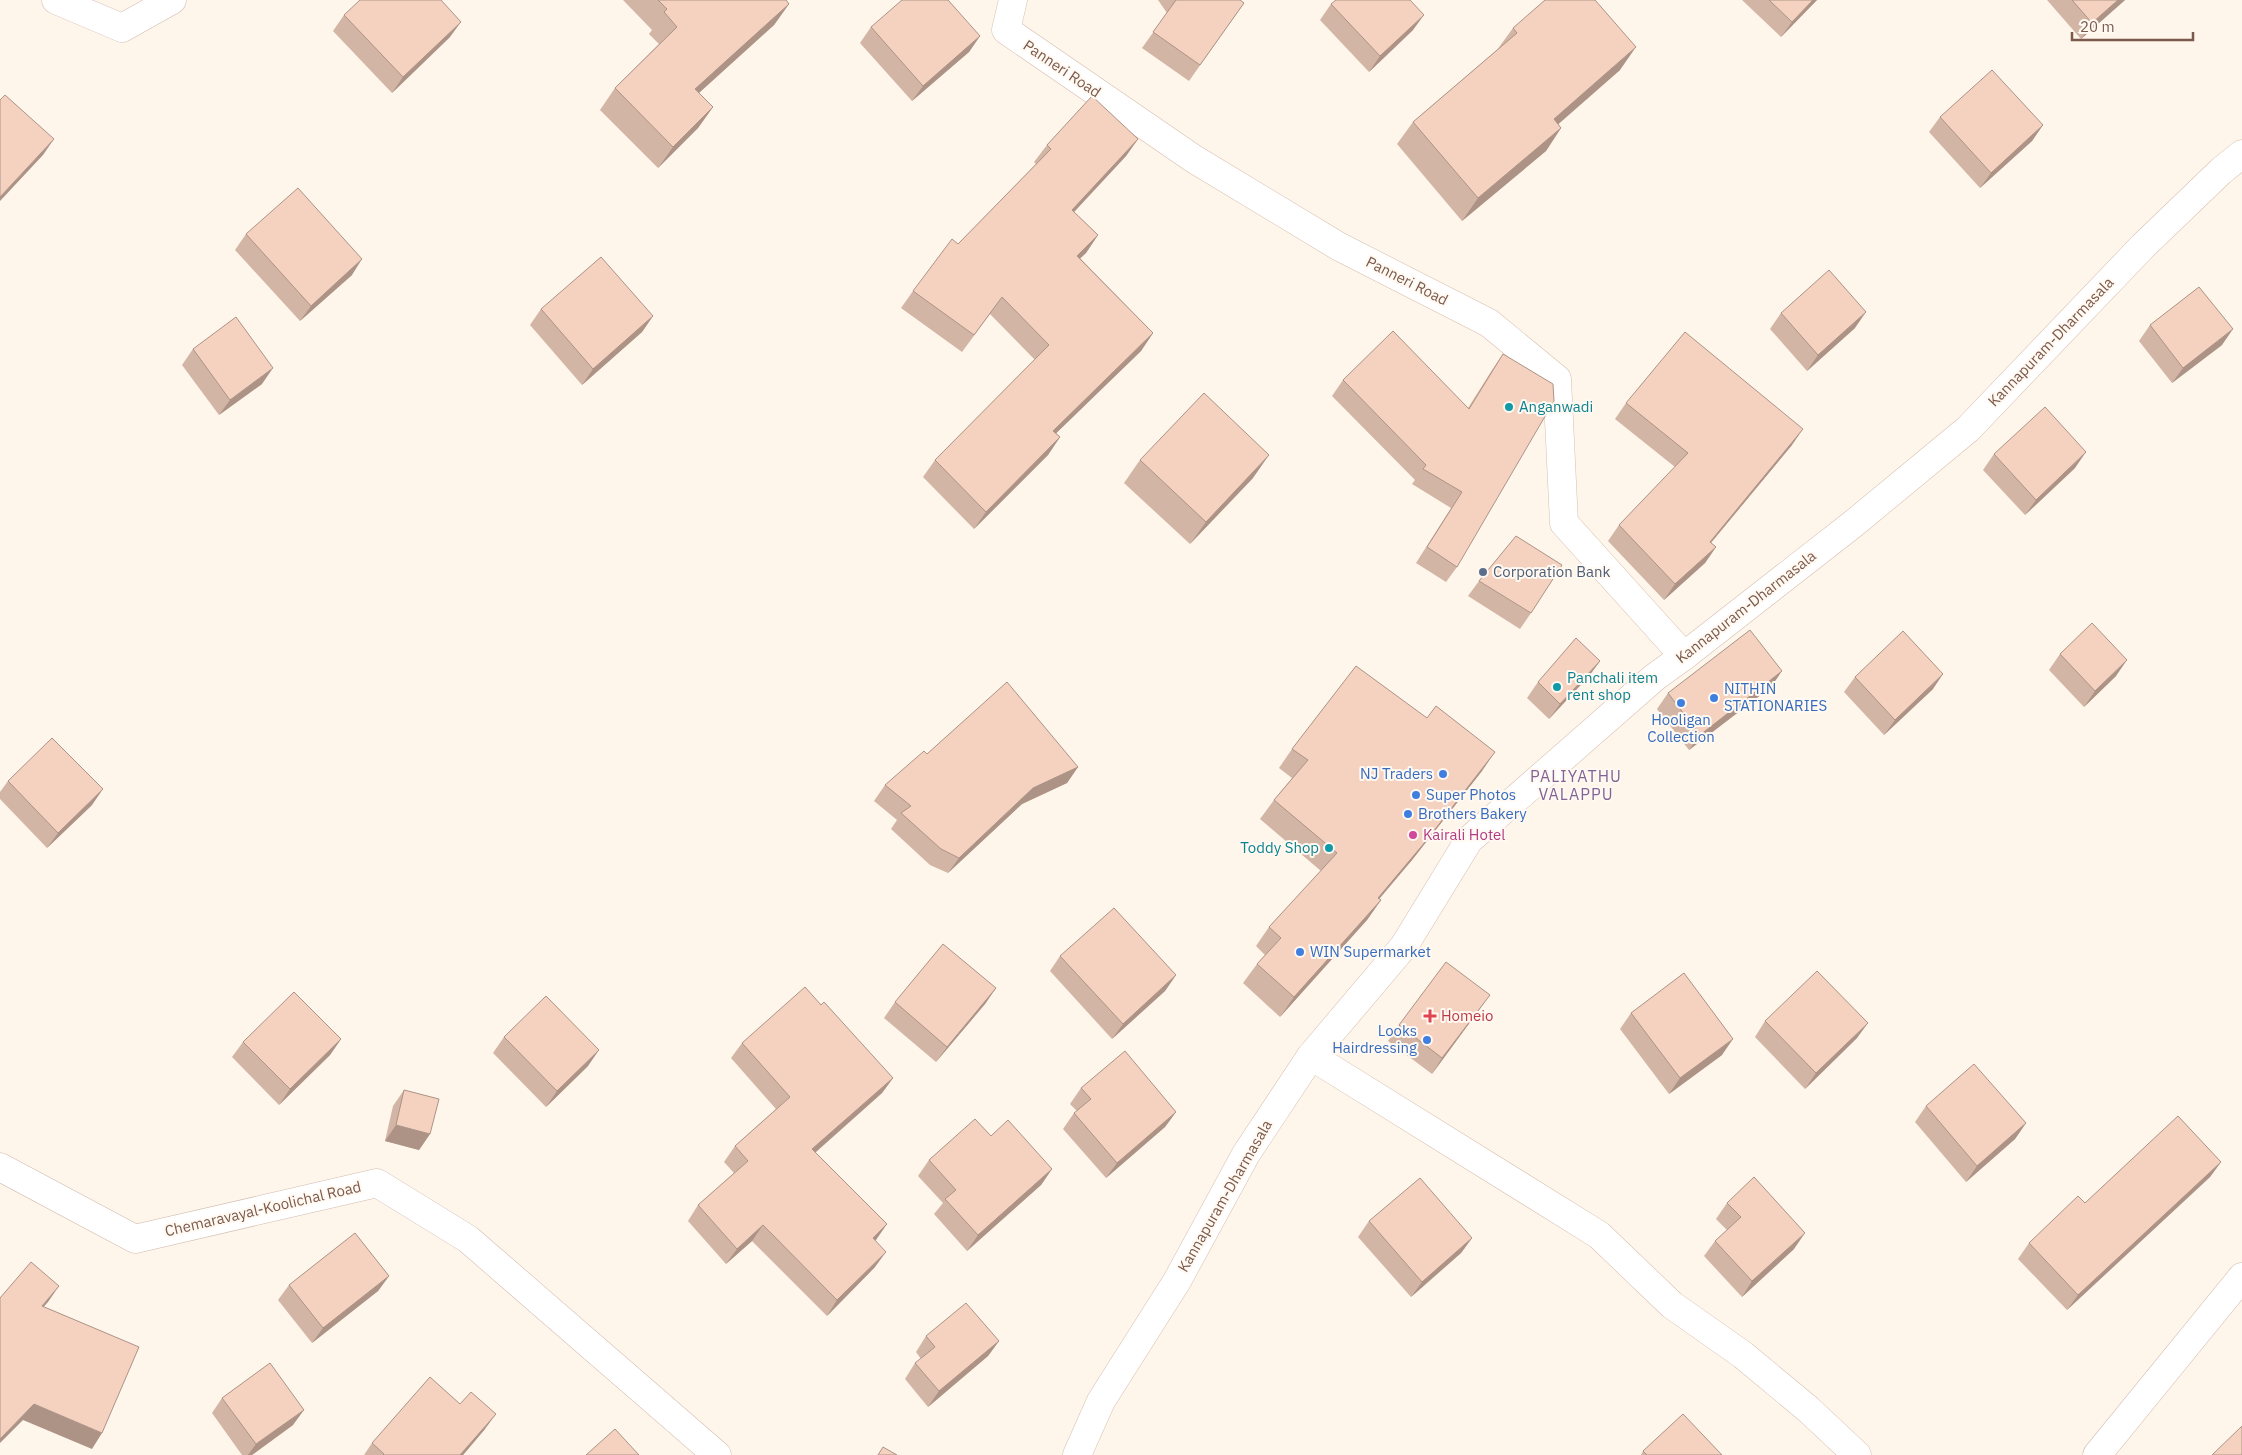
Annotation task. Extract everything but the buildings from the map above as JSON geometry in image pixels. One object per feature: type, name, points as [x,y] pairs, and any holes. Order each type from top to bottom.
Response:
[{"type":"main road","points":[[56,0],[122,28],[172,0]]},
{"type":"main road","name":"Panneri Road","points":[[1014,0],[1006,30],[1194,159],[1338,246],[1488,323],[1557,379],[1564,523],[1684,656]]},
{"type":"main road","name":"Kannapuram-Dharmasala","points":[[1077,1455],[1101,1401],[1177,1281],[1246,1154],[1311,1056],[1404,946],[1469,840],[1654,677],[1684,656],[1853,524],[1968,429],[2143,246],[2242,154]]},
{"type":"main road","points":[[1311,1056],[1599,1235],[1672,1305],[1743,1355],[1808,1408],[1857,1455]]},
{"type":"main road","name":"Chemaravayal-Koolichal Road","points":[[0,1167],[135,1239],[377,1183],[468,1239],[717,1455]]},
{"type":"main road","points":[[2097,1455],[2242,1277]]},
{"type":"place","name":"Anganwadi","points":[[1509,407]]},
{"type":"place","name":"Corporation Bank","points":[[1483,572]]},
{"type":"place","name":"Panchali item rent shop","points":[[1557,687]]},
{"type":"place","name":"NITHIN STATIONARIES","points":[[1714,698]]},
{"type":"place","name":"Hooligan Collection","points":[[1681,703]]},
{"type":"place","name":"NJ Traders","points":[[1443,774]]},
{"type":"place","name":"Super Photos","points":[[1416,795]]},
{"type":"place","name":"Brothers Bakery","points":[[1408,814]]},
{"type":"place","name":"Kairali Hotel","points":[[1413,835]]},
{"type":"place","name":"Toddy Shop","points":[[1329,848]]},
{"type":"place","name":"WIN Supermarket","points":[[1300,952]]},
{"type":"place","name":"Homeio","points":[[1430,1016]]},
{"type":"place","name":"Looks Hairdressing","points":[[1427,1040]]},
{"type":"district","name":"PALIYATHU VALAPPU","points":[[1576,785]]}]
